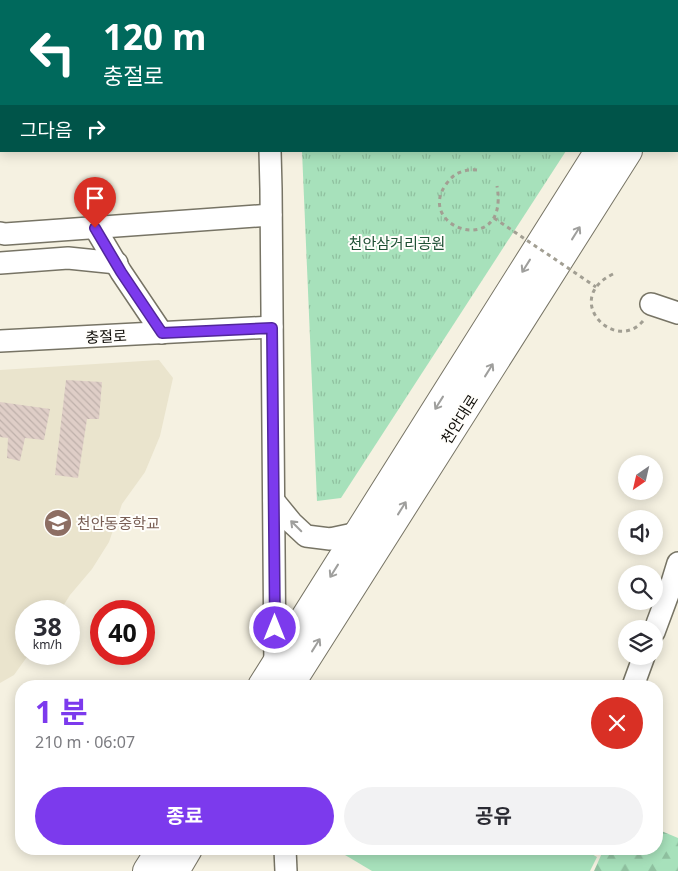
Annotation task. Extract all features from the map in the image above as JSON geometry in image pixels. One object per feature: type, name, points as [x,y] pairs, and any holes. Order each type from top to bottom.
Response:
[{"type":"main road","name":"천안대로","points":[[277,680],[358,533],[598,152]]},
{"type":"main road","name":"천안대로","points":[[277,680],[627,152]]},
{"type":"main road","points":[[147,871],[157,855]]},
{"type":"main road","points":[[174,871],[184,855]]},
{"type":"street","points":[[270,152],[276,680]]},
{"type":"street","points":[[0,233],[271,215]]},
{"type":"street","points":[[95,228],[121,272],[162,333]]},
{"type":"street","points":[[0,264],[68,258],[116,263]]},
{"type":"street","points":[[651,304],[678,313]]},
{"type":"street","name":"충절로","points":[[0,342],[272,328]]},
{"type":"street","points":[[274,501],[292,523],[306,536],[330,539],[358,533]]},
{"type":"street","points":[[658,620],[678,563]]},
{"type":"street","points":[[635,680],[641,665]]},
{"type":"street","points":[[285,855],[286,871]]},
{"type":"path","points":[[477,170],[456,173],[444,187],[440,197],[441,208],[444,216],[450,223],[466,231],[484,227],[494,218],[498,207],[499,196],[497,186]]},
{"type":"path","points":[[494,218],[596,287]]},
{"type":"path","points":[[613,274],[600,282],[591,298],[591,306],[598,320],[616,331],[633,329],[640,325],[651,304]]},
{"type":"shaded area","name":"천안동중학교","points":[[159,360],[173,378],[160,436],[145,472],[122,504],[109,542],[92,569],[67,600],[15,600],[15,665],[21,665],[14,675],[0,683],[0,370]]},
{"type":"green space","name":"천안삼거리공원","points":[[302,152],[565,152],[341,498],[317,501]]},
{"type":"green space","points":[[663,832],[678,838],[678,871],[594,871],[601,855],[663,855]]},
{"type":"green space","points":[[345,855],[594,855],[597,857],[590,871],[372,871]]},
{"type":"building","points":[[66,380],[102,382],[99,419],[87,419],[78,478],[55,475]]},
{"type":"building","points":[[0,402],[50,409],[44,440],[25,438],[20,461],[7,458],[8,438],[0,437]]},
{"type":"place","name":"천안동중학교","points":[[58,523]]},
{"type":"route","points":[[95,228],[121,272],[162,333],[272,328],[275,628]]}]
